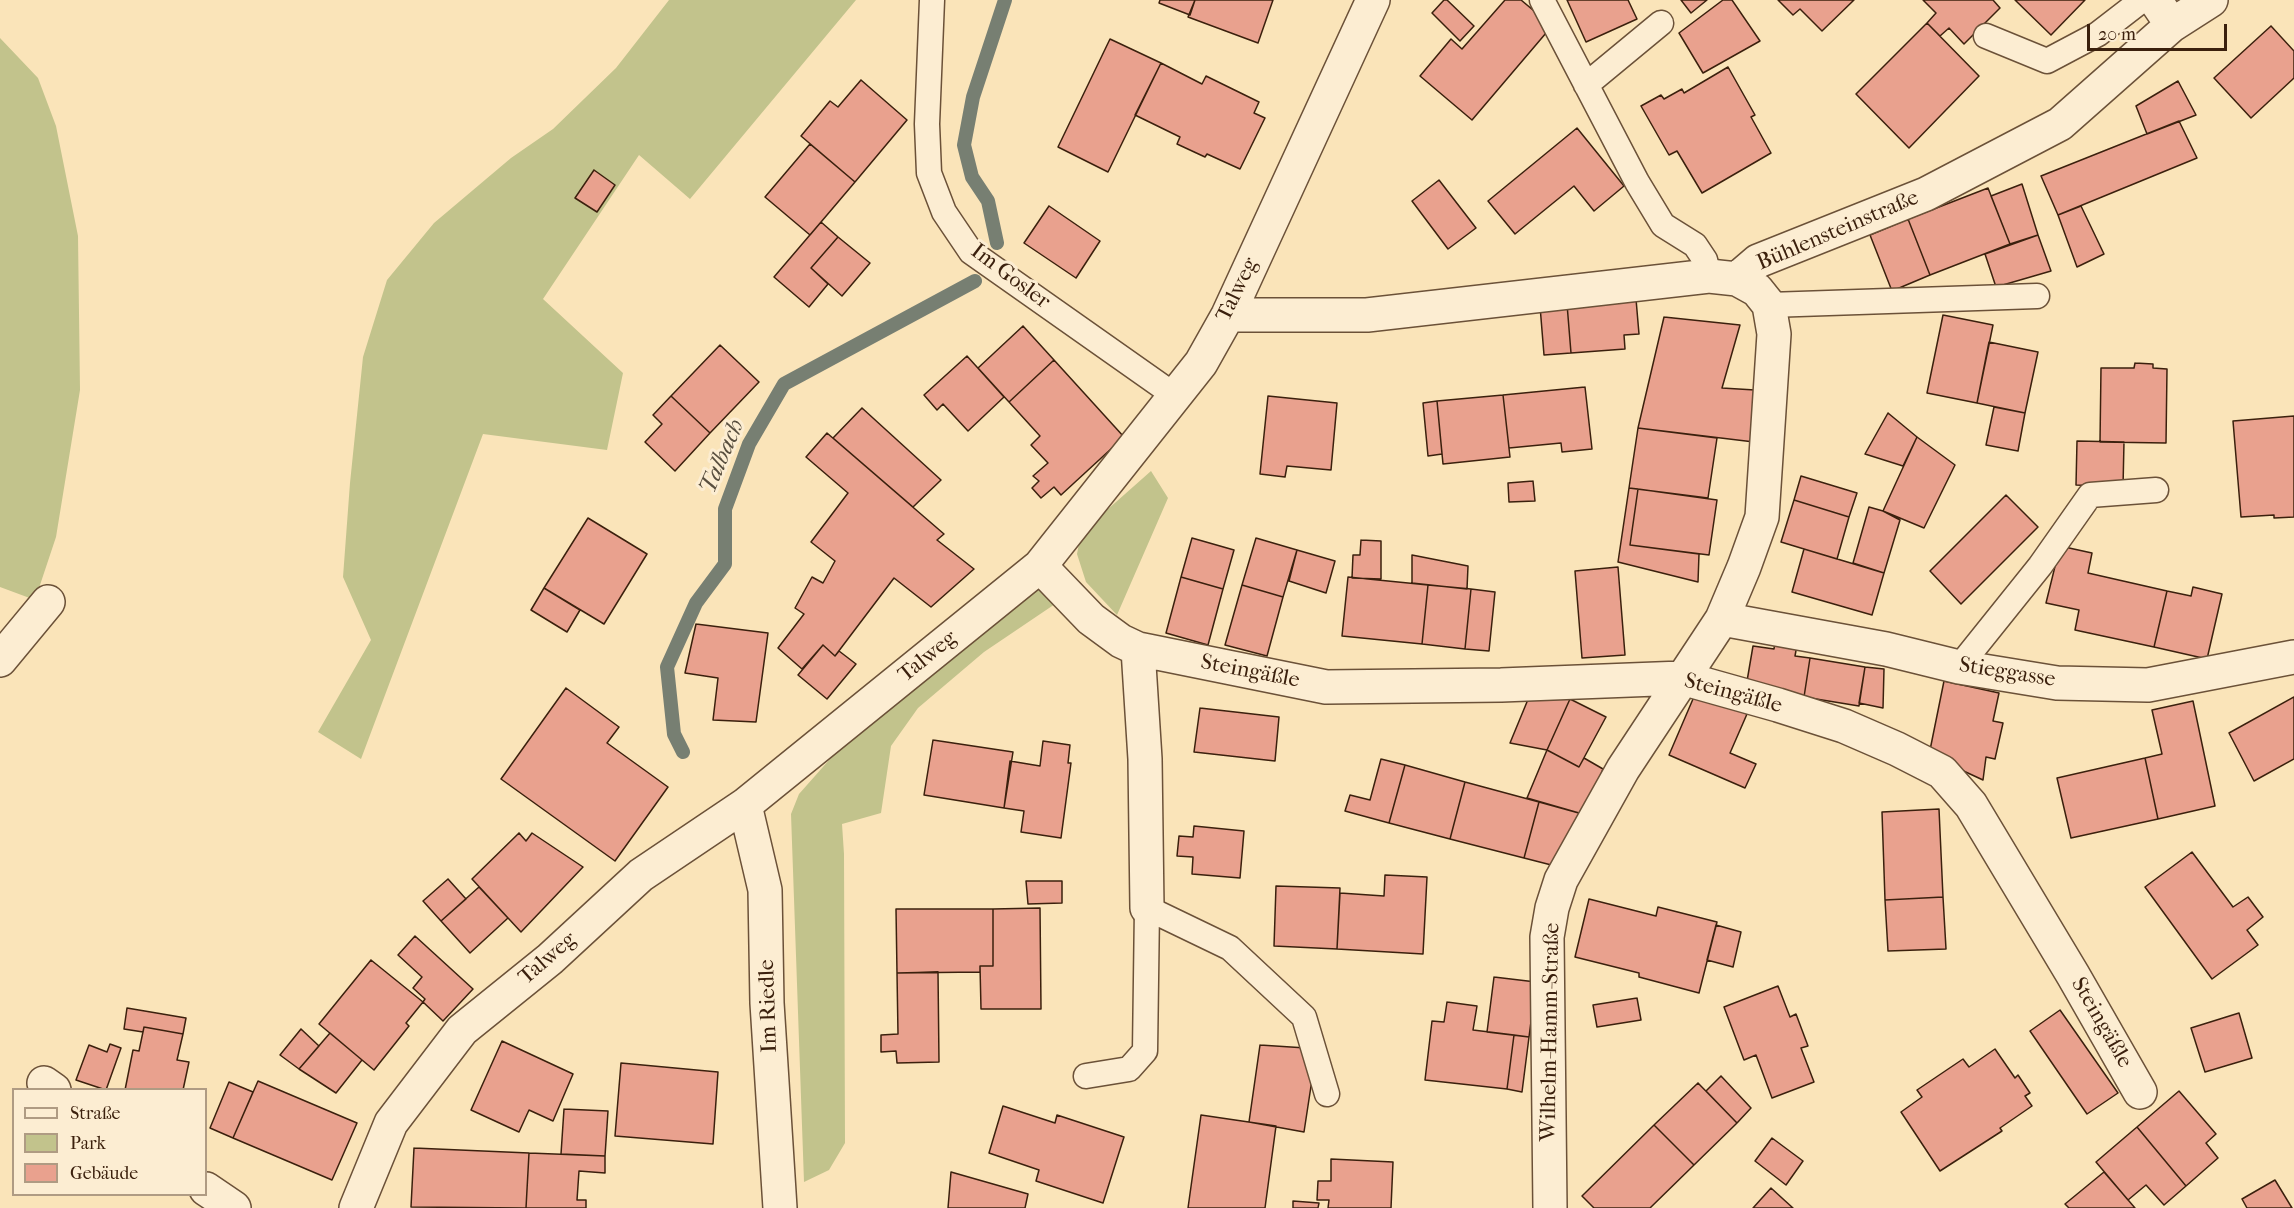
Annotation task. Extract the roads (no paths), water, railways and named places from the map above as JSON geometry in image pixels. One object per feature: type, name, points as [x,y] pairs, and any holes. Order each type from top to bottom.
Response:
[{"type":"street","name":"Talweg","points":[[356,1208],[391,1123],[462,1030],[550,959],[641,875],[745,805],[1040,566],[1201,363],[1228,315],[1373,0]]},
{"type":"street","name":"Bühlensteinstraße","points":[[1723,278],[1758,261],[1926,194],[2060,124],[2164,13],[2211,0]]},
{"type":"street","points":[[1228,315],[1367,315],[1723,278],[1756,290],[1769,305]]},
{"type":"street","name":"Wilhelm-Hamm-Straße","points":[[1550,1208],[1547,937],[1552,908],[1561,880],[1623,769],[1722,619],[1762,517],[1774,334],[1769,305]]},
{"type":"street","name":"Steingäßle","points":[[1040,566],[1091,619],[1121,641],[1137,649],[1326,687],[1501,685],[1682,678],[1844,726],[1898,749],[1942,772],[1971,805],[2140,1092]]},
{"type":"street","points":[[0,660],[48,603]]},
{"type":"street","name":"Stieggasse","points":[[1722,619],[1886,649],[1959,667],[2057,682],[2148,685],[2294,657]]},
{"type":"street","points":[[1137,649],[1145,759],[1147,908]]},
{"type":"street","name":"Im Riedle","points":[[745,805],[765,890],[767,1003],[780,1208]]},
{"type":"street","points":[[207,1190],[234,1208]]},
{"type":"lane","name":"Im Gosler","points":[[932,0],[927,124],[928,163],[929,173],[944,212],[971,252],[1174,395]]},
{"type":"lane","points":[[1542,0],[1637,182],[1663,225],[1695,245],[1705,260],[1723,278]]},
{"type":"lane","points":[[1986,36],[2047,61],[2098,34],[2142,0]]},
{"type":"lane","points":[[1586,85],[1661,23]]},
{"type":"lane","points":[[1769,305],[2037,296]]},
{"type":"lane","points":[[1959,667],[2040,566],[2090,495],[2156,490]]},
{"type":"lane","points":[[1086,1076],[1129,1069],[1144,1051],[1147,908],[1230,948],[1304,1017],[1327,1094]]},
{"type":"waterway","name":"Talbach","points":[[997,243],[988,201],[972,177],[964,145],[973,97],[1005,0]]},
{"type":"waterway","name":"Talbach","points":[[683,752],[674,734],[667,667],[696,603],[725,564],[725,509],[749,444],[784,384],[975,281]]}]
